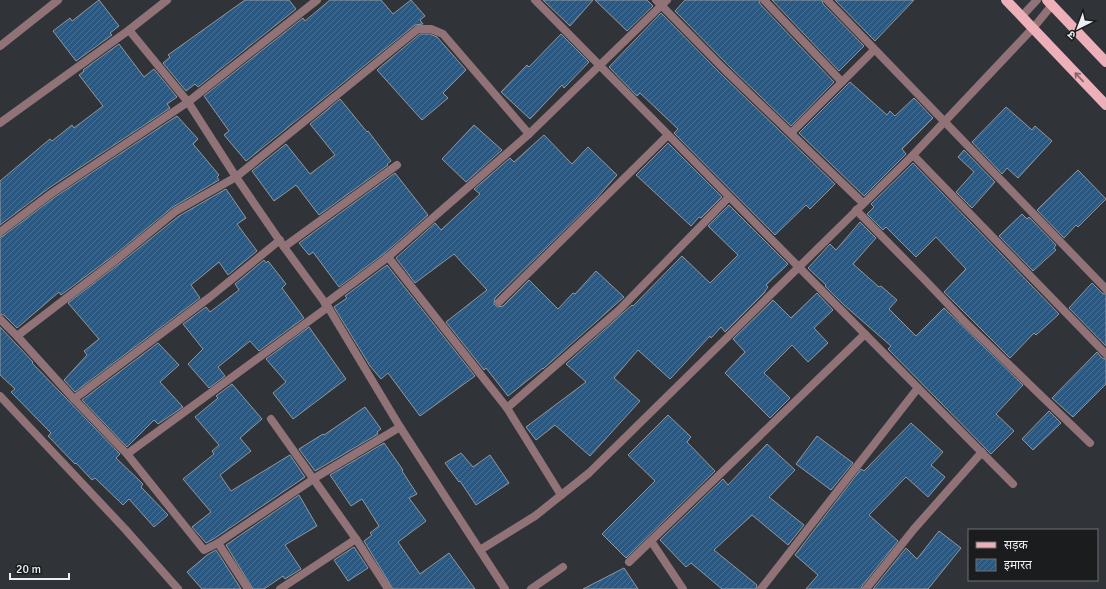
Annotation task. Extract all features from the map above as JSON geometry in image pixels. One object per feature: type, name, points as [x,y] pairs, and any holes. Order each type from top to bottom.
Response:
[{"type":"main road","points":[[1006,0],[1034,27],[1106,105]]},
{"type":"main road","points":[[1049,3],[1106,62]]},
{"type":"street","points":[[0,46],[58,0]]},
{"type":"street","points":[[0,123],[129,30],[166,0]]},
{"type":"street","points":[[0,232],[52,193],[188,102],[317,0]]},
{"type":"street","points":[[534,0],[1013,484]]},
{"type":"street","points":[[764,0],[842,82]]},
{"type":"street","points":[[827,0],[944,123],[1106,289]]},
{"type":"street","points":[[1022,16],[1037,0]]},
{"type":"street","points":[[127,454],[327,305],[388,257],[529,134],[662,2],[725,70],[863,203]]},
{"type":"street","points":[[480,550],[535,516],[589,473],[798,266],[913,155],[1034,27],[1049,3]]},
{"type":"street","points":[[17,336],[116,260],[176,211],[236,177],[418,29],[431,29],[442,34],[529,134]]},
{"type":"street","points":[[129,30],[188,102],[236,177],[282,244],[327,305],[400,427],[505,589]]},
{"type":"street","points":[[791,133],[874,50]]},
{"type":"street","points":[[498,302],[668,135]]},
{"type":"street","points":[[913,155],[1106,354]]},
{"type":"street","points":[[74,399],[282,244],[397,165]]},
{"type":"street","points":[[507,408],[619,310],[729,196]]},
{"type":"street","points":[[856,210],[964,321],[1090,443]]},
{"type":"street","points":[[388,257],[507,408],[561,495]]},
{"type":"street","points":[[0,319],[127,454],[204,550],[218,543],[314,479],[400,427]]},
{"type":"street","points":[[629,562],[865,334]]},
{"type":"street","points":[[761,589],[918,388]]},
{"type":"street","points":[[0,396],[130,535],[178,589]]},
{"type":"street","points":[[271,419],[356,539],[388,589]]},
{"type":"street","points":[[866,589],[914,529],[982,452]]},
{"type":"street","points":[[280,589],[356,539]]},
{"type":"street","points":[[651,540],[683,589]]},
{"type":"street","points":[[218,543],[248,589]]},
{"type":"street","points":[[531,589],[563,567]]},
{"type":"building","points":[[99,0],[119,26],[110,33],[112,35],[76,61],[53,31],[70,18],[72,21]]},
{"type":"building","points":[[245,0],[289,0],[296,9],[198,87],[195,84],[186,91],[163,63],[170,57],[168,55]]},
{"type":"building","points":[[330,0],[381,0],[393,14],[411,0],[425,16],[420,20],[423,24],[415,25],[246,161],[224,135],[229,131],[204,96],[303,18],[305,21]]},
{"type":"building","points":[[543,0],[593,0],[570,26]]},
{"type":"building","points":[[595,0],[647,0],[653,6],[627,31]]},
{"type":"building","points":[[685,0],[759,0],[760,4],[834,82],[791,126],[675,11]]},
{"type":"building","points":[[772,0],[822,0],[823,4],[864,46],[839,71]]},
{"type":"building","points":[[835,0],[914,0],[875,41]]},
{"type":"building","points":[[661,13],[721,74],[835,184],[810,209],[806,205],[775,235],[674,133],[678,129],[640,93],[637,96],[609,67]]},
{"type":"building","points":[[420,34],[430,34],[437,37],[466,70],[443,93],[448,98],[422,120],[377,70]]},
{"type":"building","points":[[561,34],[589,62],[564,88],[562,85],[530,119],[501,92],[527,65],[529,67]]},
{"type":"building","points":[[119,44],[144,77],[154,69],[177,97],[167,104],[170,108],[49,188],[0,225],[0,181],[50,139],[52,141],[72,125],[74,128],[103,106],[79,75],[84,71],[83,70]]},
{"type":"building","points":[[850,82],[887,115],[890,111],[895,116],[914,98],[933,118],[902,149],[906,154],[864,196],[799,133]]},
{"type":"building","points":[[340,99],[367,132],[368,131],[391,161],[387,164],[388,165],[319,215],[296,185],[274,201],[252,171],[286,144],[310,174],[335,155],[310,124]]},
{"type":"building","points":[[1006,107],[1032,130],[1035,126],[1052,141],[1018,178],[1007,168],[1002,174],[972,142]]},
{"type":"building","points":[[177,116],[198,139],[193,144],[219,175],[217,177],[219,180],[173,207],[113,256],[61,295],[59,292],[17,328],[4,315],[0,314],[0,237],[55,197]]},
{"type":"building","points":[[474,125],[502,150],[466,182],[442,159]]},
{"type":"building","points":[[544,135],[572,164],[588,147],[617,175],[595,200],[495,298],[494,304],[498,307],[503,306],[529,280],[558,309],[573,293],[575,294],[596,271],[624,297],[543,369],[508,396],[486,368],[484,370],[446,322],[487,290],[454,254],[415,283],[396,258],[435,223],[441,230],[480,194],[474,189],[510,158],[514,162]]},
{"type":"building","points":[[668,143],[722,197],[691,226],[636,175]]},
{"type":"building","points":[[964,150],[995,182],[972,208],[956,192],[974,172],[958,157]]},
{"type":"building","points":[[913,163],[1059,314],[1036,335],[1034,333],[1010,358],[944,292],[966,269],[936,237],[916,257],[886,227],[883,230],[867,214],[874,207],[871,204]]},
{"type":"building","points":[[1078,170],[1106,199],[1078,227],[1076,225],[1064,238],[1037,210]]},
{"type":"building","points":[[395,173],[428,215],[385,253],[339,287],[313,252],[309,255],[299,243]]},
{"type":"building","points":[[226,189],[246,218],[237,224],[257,251],[228,275],[219,262],[191,285],[200,298],[75,392],[64,380],[87,355],[84,351],[99,339],[68,303],[179,216]]},
{"type":"building","points":[[729,205],[788,264],[766,285],[768,287],[765,292],[725,332],[721,327],[711,338],[710,336],[670,379],[638,350],[614,378],[640,401],[590,456],[555,425],[536,440],[526,427],[586,382],[566,364],[632,305],[633,306],[682,256],[710,283],[738,255],[708,226]]},
{"type":"building","points":[[1022,214],[1027,219],[1029,217],[1056,245],[1054,248],[1056,250],[1033,271],[999,236]]},
{"type":"building","points":[[860,222],[876,238],[853,264],[879,287],[881,286],[897,300],[889,309],[916,336],[944,308],[1023,385],[996,414],[1014,431],[991,454],[888,349],[891,346],[844,305],[808,268],[830,244],[836,250]]},
{"type":"building","points":[[264,260],[266,263],[268,261],[286,284],[282,288],[304,318],[259,351],[250,341],[218,367],[225,376],[209,388],[188,364],[203,349],[183,324],[206,307],[210,312],[239,290],[235,284]]},
{"type":"building","points":[[387,265],[475,376],[420,416],[388,373],[381,379],[370,366],[334,307],[347,298],[345,296]]},
{"type":"building","points":[[1092,283],[1102,293],[1106,294],[1106,346],[1069,308]]},
{"type":"building","points":[[817,293],[833,310],[814,328],[828,343],[808,362],[792,345],[764,373],[790,398],[770,418],[725,373],[745,352],[733,339],[773,300],[791,318]]},
{"type":"building","points":[[0,327],[33,362],[32,363],[120,454],[116,458],[143,484],[141,487],[168,515],[154,527],[129,499],[123,505],[95,478],[92,480],[76,463],[75,464],[48,436],[51,433],[11,392],[15,389],[0,375]]},
{"type":"building","points":[[309,327],[346,379],[293,419],[273,393],[286,382],[266,359]]},
{"type":"building","points":[[158,343],[179,365],[160,382],[183,407],[158,424],[154,420],[127,447],[82,400]]},
{"type":"building","points":[[1097,352],[1102,358],[1106,359],[1106,384],[1073,417],[1052,398]]},
{"type":"building","points":[[232,384],[262,419],[240,438],[251,451],[220,475],[231,491],[290,455],[305,477],[206,543],[192,527],[211,512],[183,479],[214,454],[212,451],[219,445],[195,417],[218,398],[216,396]]},
{"type":"building","points":[[365,407],[381,429],[377,432],[378,434],[315,471],[299,449],[323,434],[324,435]]},
{"type":"building","points":[[1049,411],[1061,423],[1033,450],[1022,439]]},
{"type":"building","points":[[668,415],[691,437],[687,442],[715,471],[626,558],[602,534],[655,481],[628,455]]},
{"type":"building","points":[[911,423],[943,452],[931,465],[945,477],[928,497],[906,477],[869,515],[898,541],[861,589],[806,589],[818,575],[795,555],[861,469],[864,471]]},
{"type":"building","points":[[817,436],[853,463],[831,490],[796,464]]},
{"type":"building","points":[[384,443],[403,470],[402,471],[417,494],[409,498],[426,521],[398,542],[420,574],[449,553],[475,589],[393,589],[364,541],[372,535],[370,533],[379,526],[362,499],[351,506],[330,475]]},
{"type":"building","points":[[767,444],[795,470],[769,497],[804,525],[788,545],[752,515],[714,550],[757,585],[756,589],[722,589],[691,563],[686,567],[660,540],[723,479],[728,485]]},
{"type":"building","points":[[461,453],[473,467],[490,455],[509,483],[476,505],[460,481],[459,482],[445,463]]},
{"type":"building","points":[[299,495],[317,526],[285,545],[301,569],[285,579],[283,576],[264,589],[253,589],[226,545]]},
{"type":"building","points":[[939,531],[961,548],[928,589],[873,589],[906,548],[917,559]]},
{"type":"building","points":[[354,547],[368,568],[348,581],[334,560]]},
{"type":"building","points":[[216,550],[241,589],[202,589],[187,572],[207,555]]},
{"type":"building","points":[[624,568],[638,589],[583,589]]}]
